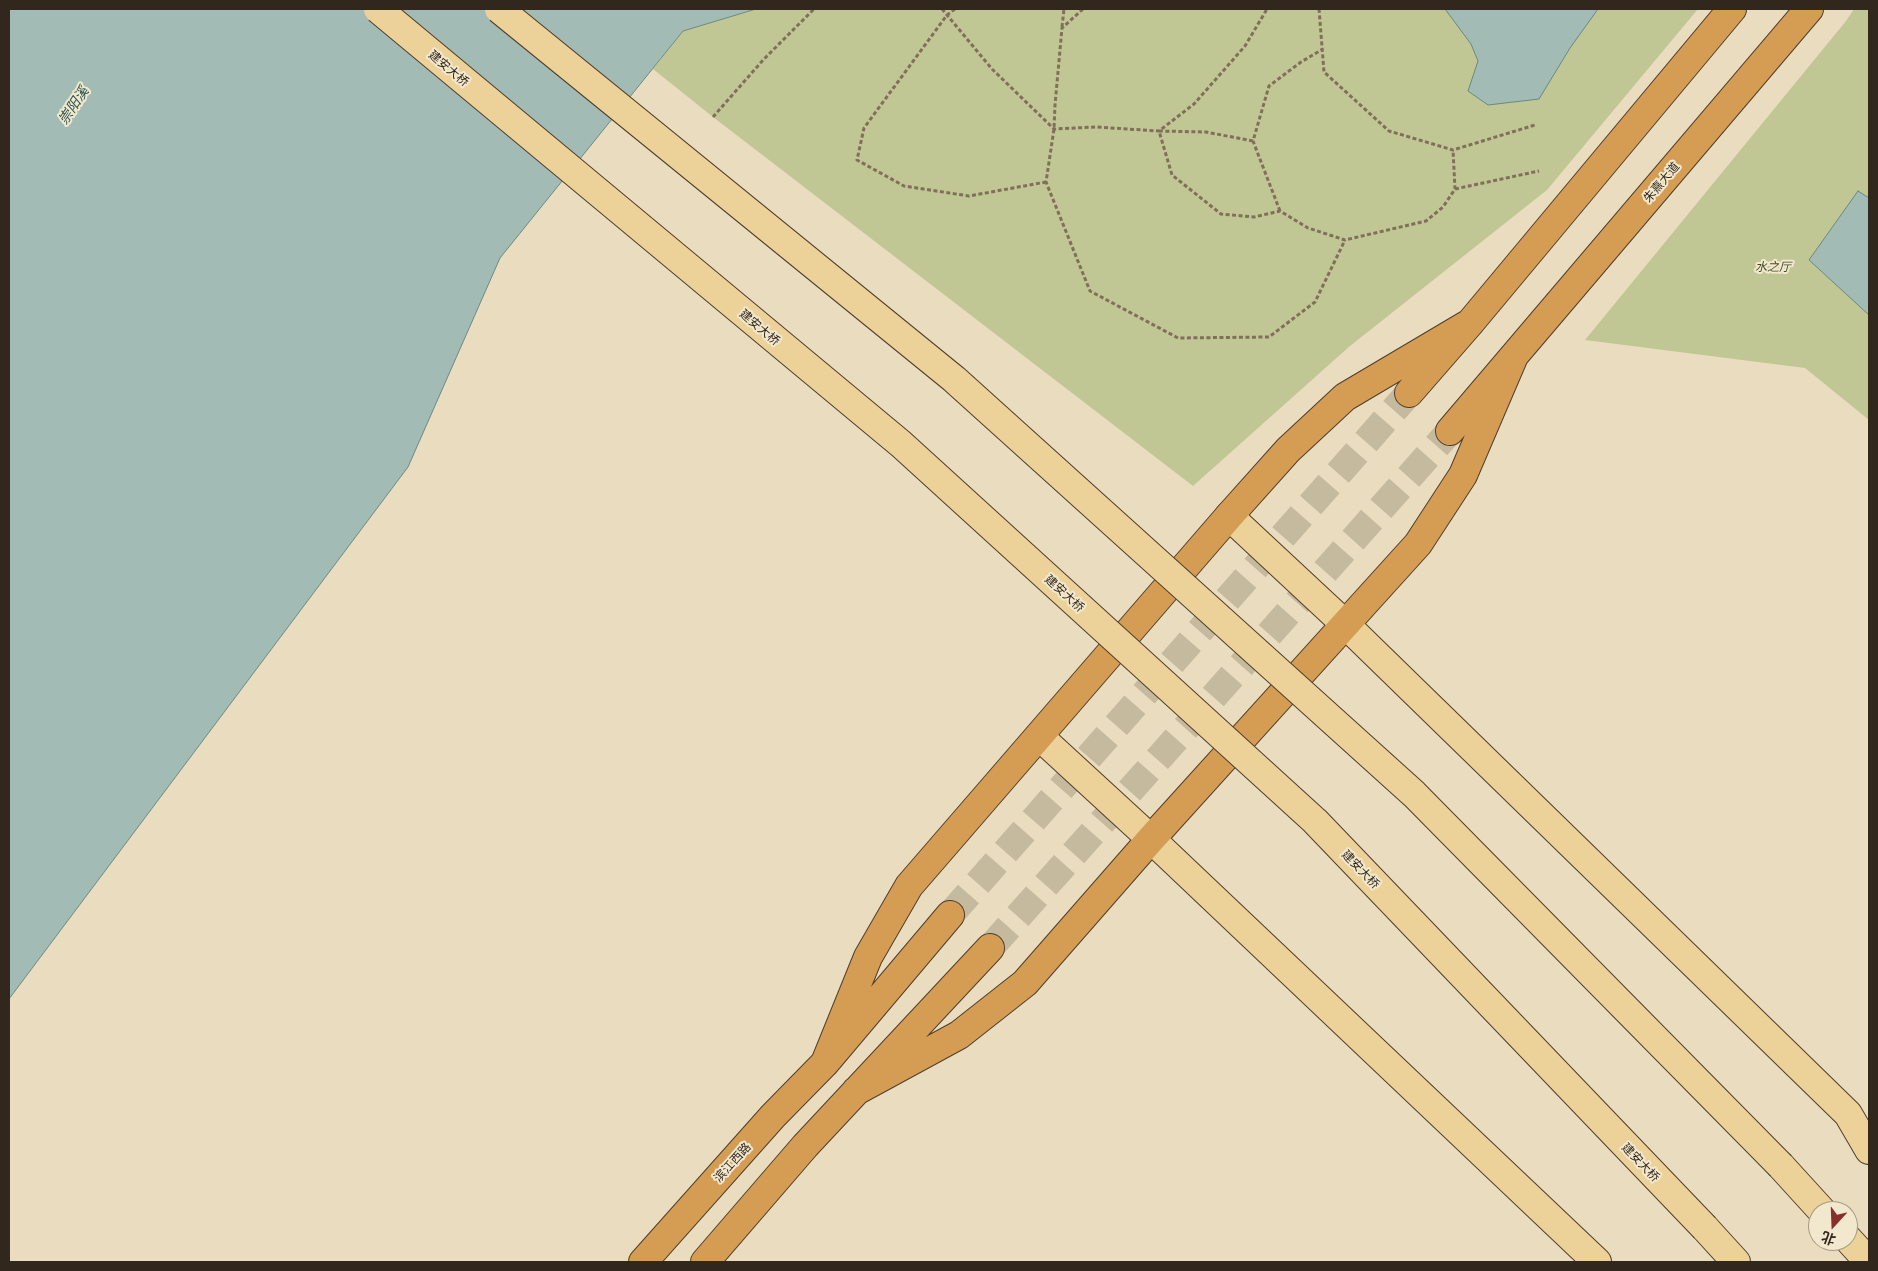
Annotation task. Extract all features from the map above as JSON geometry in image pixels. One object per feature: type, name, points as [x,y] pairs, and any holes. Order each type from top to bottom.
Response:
[{"type":"highway","points":[[1409,393],[1470,323],[1732,9]]},
{"type":"highway","name":"朱熹大道","points":[[1450,431],[1809,9]]},
{"type":"highway","points":[[856,1092],[825,1064],[868,958],[910,886],[1288,450],[1345,397],[1470,323]]},
{"type":"highway","points":[[856,1092],[959,1035],[1025,983],[1151,839],[1418,544],[1462,475],[1514,356]]},
{"type":"highway","name":"滨江西路","points":[[643,1262],[773,1116],[825,1064],[950,915]]},
{"type":"highway","points":[[705,1262],[806,1146],[990,948]]},
{"type":"main road","name":"建安大桥","points":[[378,9],[901,444],[1315,821],[1736,1262]]},
{"type":"main road","points":[[499,9],[962,385],[1414,794],[1781,1166],[1813,1201]]},
{"type":"main road","points":[[1229,516],[1346,624],[1848,1114],[1869,1150]]},
{"type":"main road","points":[[1040,736],[1597,1262]]},
{"type":"main road","points":[[1858,1250],[1869,1262]]},
{"type":"path","points":[[713,118],[764,59],[814,9]]},
{"type":"path","points":[[942,9],[992,69],[1054,129],[1096,127],[1206,132],[1253,141]]},
{"type":"path","points":[[955,9],[947,15],[864,128],[857,160],[904,186],[969,196],[1046,182]]},
{"type":"path","points":[[1064,9],[1054,129],[1046,182],[1090,291],[1178,338],[1268,337],[1315,302],[1345,240]]},
{"type":"path","points":[[1062,28],[1083,9]]},
{"type":"path","points":[[1159,131],[1194,104],[1245,46],[1267,9]]},
{"type":"path","points":[[1319,9],[1324,72],[1389,131],[1453,150],[1535,125]]},
{"type":"path","points":[[1322,50],[1301,62],[1270,86],[1253,141],[1280,211],[1308,228],[1345,240],[1426,221],[1443,207],[1454,189],[1453,150]]},
{"type":"path","points":[[1159,131],[1172,175],[1221,214],[1254,217],[1280,211]]},
{"type":"path","points":[[1454,189],[1539,171]]},
{"type":"green space","points":[[756,9],[1698,9],[1547,190],[1350,346],[1193,486],[653,69],[683,31]]},
{"type":"green space","name":"水之厅","points":[[1854,9],[1869,9],[1869,420],[1805,368],[1585,340],[1846,21]]},
{"type":"water","name":"崇阳溪","points":[[9,9],[756,9],[683,31],[500,258],[408,467],[9,999]]},
{"type":"water","points":[[1445,9],[1598,9],[1570,48],[1539,99],[1488,105],[1468,91],[1478,61],[1471,44]]},
{"type":"water","points":[[1858,191],[1869,198],[1869,315],[1809,260]]},
{"type":"tunnel","points":[[950,915],[1409,393]]},
{"type":"tunnel","points":[[990,948],[1450,431]]}]
